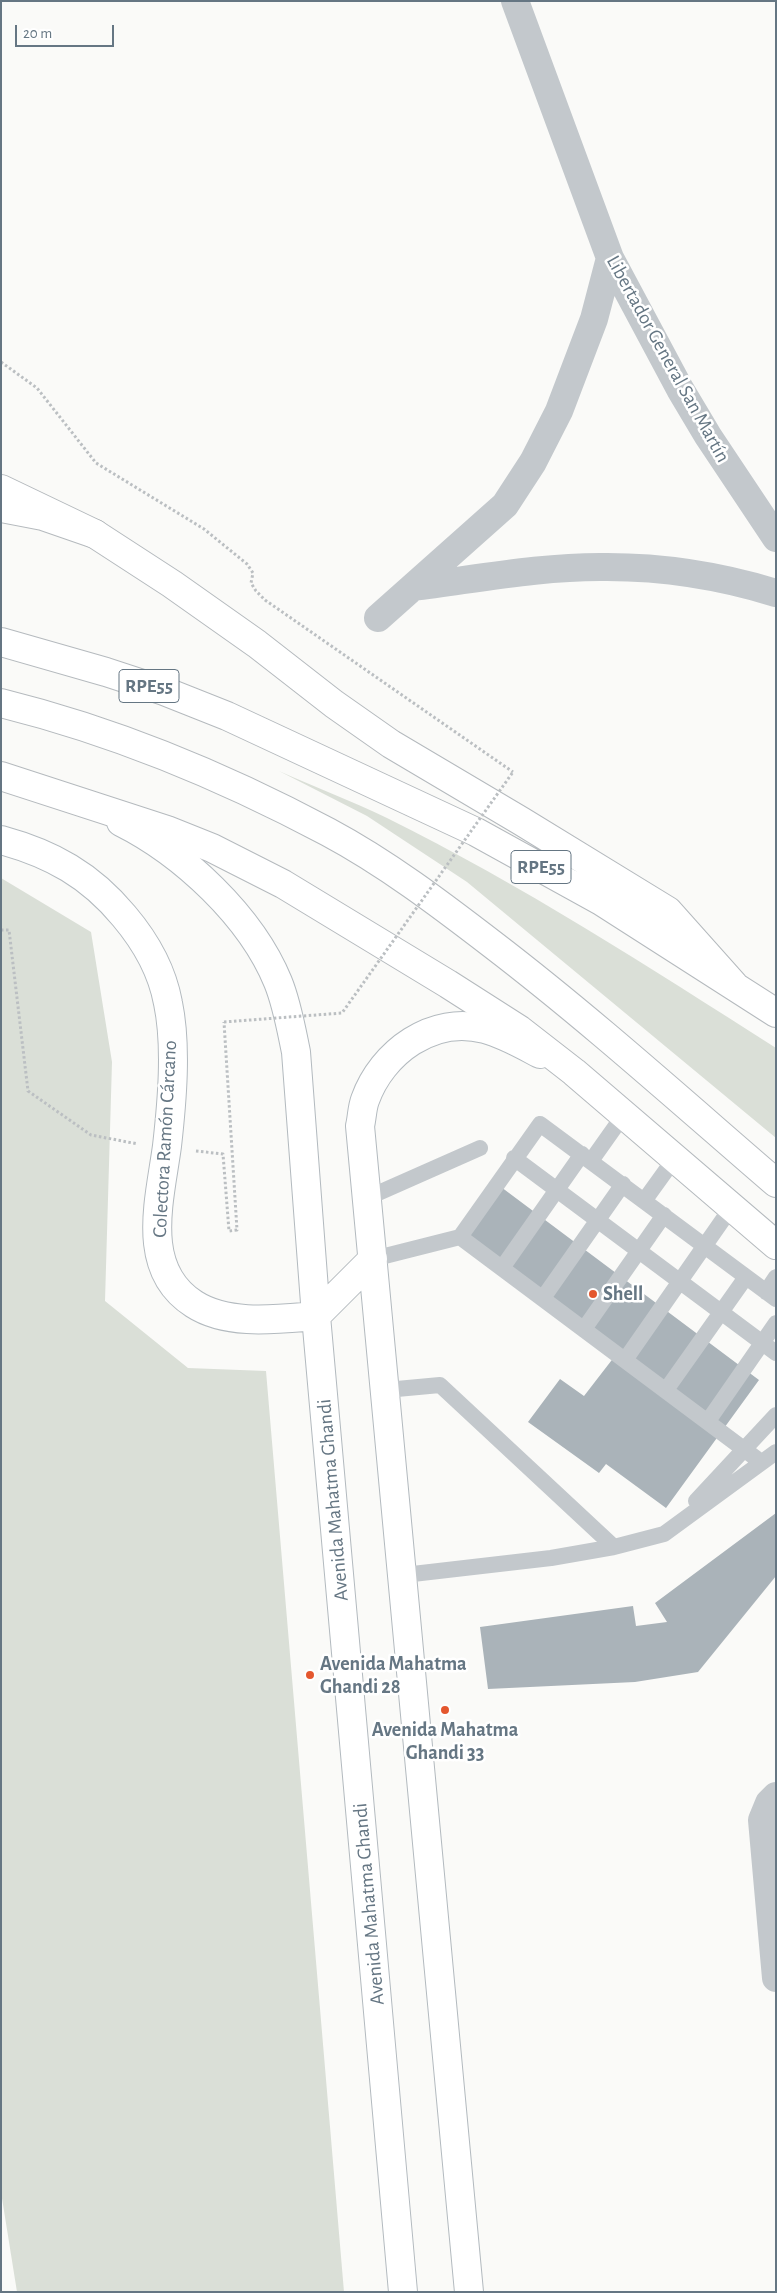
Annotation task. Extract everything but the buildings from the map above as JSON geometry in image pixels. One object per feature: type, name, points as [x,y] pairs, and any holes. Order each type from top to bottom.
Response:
[{"type":"main road","points":[[1,489],[95,534],[172,584],[257,644],[334,704],[391,744],[668,911],[734,984]]},
{"type":"main road","points":[[1,508],[43,516],[95,534]]},
{"type":"main road","name":"RPE55","points":[[1,642],[164,691],[226,716],[476,832],[601,901],[734,984],[776,1013]]},
{"type":"main road","points":[[1,703],[86,727],[145,748],[196,769],[328,833],[454,914],[527,971],[599,1029],[776,1183]]},
{"type":"main road","points":[[1,776],[167,830],[212,848],[283,884],[485,1006],[574,1072],[624,1113],[731,1208],[776,1245]]},
{"type":"main road","name":"Avenida Mahatma Ghandi","points":[[82,802],[143,833],[187,863],[247,930],[264,954],[278,982],[287,1010],[296,1052],[316,1316],[403,2292]]},
{"type":"main road","name":"Colectora Ramón Cárcano","points":[[1,840],[30,848],[62,863],[93,883],[116,905],[140,934],[158,968],[168,1003],[172,1036],[172,1082],[167,1146],[158,1197],[158,1247],[165,1271],[178,1291],[194,1304],[216,1314],[244,1318],[316,1316]]},
{"type":"main road","points":[[469,2292],[404,1575],[360,1126],[364,1101],[383,1067],[396,1052],[418,1037],[443,1029],[461,1026],[484,1029],[517,1042],[574,1072]]},
{"type":"main road","points":[[316,1316],[373,1259]]},
{"type":"street","name":"Libertador General San Martín","points":[[515,1],[610,258],[689,405],[776,538]]},
{"type":"street","points":[[378,618],[505,505],[533,462],[559,411],[594,319],[610,258]]},
{"type":"street","points":[[413,588],[538,570],[606,566],[682,572],[738,582],[776,593]]},
{"type":"street","points":[[776,1796],[768,1804],[762,1820],[776,1978]]},
{"type":"lane","points":[[502,1268],[556,1190],[624,1113]]},
{"type":"lane","points":[[373,1259],[460,1237],[514,1158],[540,1124],[771,1295],[776,1277]]},
{"type":"lane","points":[[367,1198],[480,1148]]},
{"type":"lane","points":[[514,1158],[776,1353]]},
{"type":"lane","points":[[644,1201],[675,1158]]},
{"type":"lane","points":[[542,1298],[623,1184]]},
{"type":"lane","points":[[626,1360],[731,1208]]},
{"type":"lane","points":[[584,1329],[664,1215]]},
{"type":"lane","points":[[460,1237],[761,1462]]},
{"type":"lane","points":[[666,1390],[746,1277]]},
{"type":"lane","points":[[708,1421],[776,1323]]},
{"type":"lane","points":[[386,1390],[440,1385],[614,1547]]},
{"type":"lane","points":[[664,1534],[776,1415]]},
{"type":"lane","points":[[404,1575],[551,1558],[614,1547],[664,1534],[776,1452]]},
{"type":"path","points":[[1,362],[37,388],[96,463],[204,529],[247,564],[253,574],[251,583],[265,600],[513,772],[342,1013],[224,1022],[237,1230],[229,1231],[224,1154],[167,1146],[130,1144],[91,1135],[28,1091],[9,930],[1,930]]},
{"type":"shaded area","points":[[279,771],[387,818],[487,871],[681,987],[776,1048],[776,1138],[467,882],[367,816]]},
{"type":"shaded area","points":[[1,878],[91,932],[112,1062],[105,1301],[188,1368],[266,1371],[344,2292],[17,2292],[1,2192]]},
{"type":"place","name":"Shell","points":[[593,1294]]},
{"type":"place","name":"Avenida Mahatma Ghandi 28","points":[[310,1675]]},
{"type":"place","name":"Avenida Mahatma Ghandi 33","points":[[445,1710]]}]
